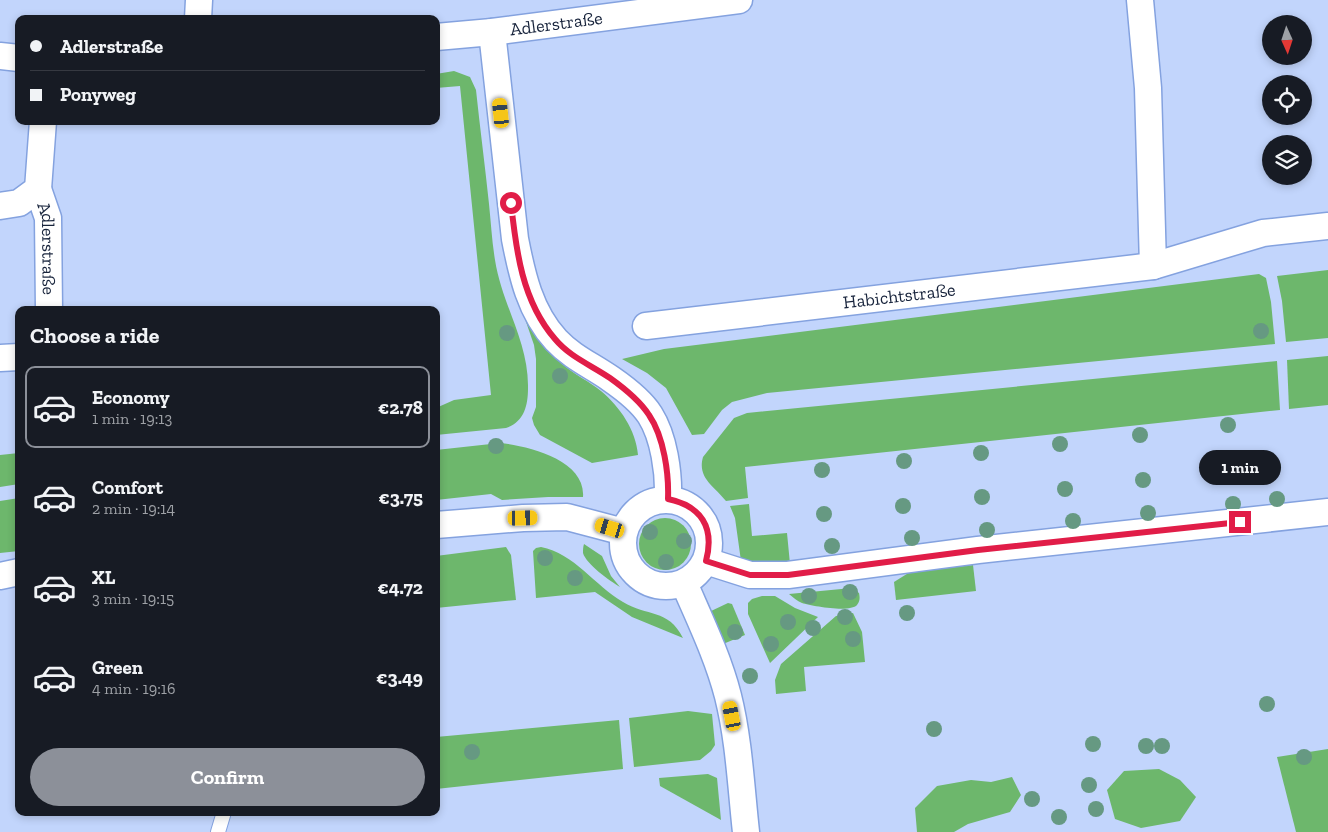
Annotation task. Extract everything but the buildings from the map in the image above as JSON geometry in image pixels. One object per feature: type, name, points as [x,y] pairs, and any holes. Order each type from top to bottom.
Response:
[{"type":"street","points":[[198,15],[199,0]]},
{"type":"street","name":"Adlerstraße","points":[[440,37],[492,32],[735,0]]},
{"type":"street","points":[[1140,0],[1148,88],[1153,266]]},
{"type":"street","name":"Adlerstraße","points":[[492,32],[515,239],[528,293],[538,315],[554,338],[572,355],[611,379],[640,403],[650,415],[658,434],[666,466],[668,499]]},
{"type":"street","points":[[0,56],[15,58]]},
{"type":"street","name":"Adlerstraße","points":[[43,125],[38,189],[48,218],[49,306]]},
{"type":"street","name":"Adlerstraße","points":[[0,206],[19,203],[38,189]]},
{"type":"street","name":"Habichtstraße","points":[[646,326],[1153,266],[1264,233],[1328,226]]},
{"type":"street","points":[[0,358],[15,357]]},
{"type":"street","points":[[668,499],[682,502],[694,509],[703,520],[709,533],[710,547],[706,561],[694,577],[684,583],[671,586],[657,586],[644,580],[634,572],[626,560],[623,546],[624,532],[636,512],[645,505],[668,499]]},
{"type":"street","points":[[706,561],[750,575],[788,575],[978,550],[1328,512]]},
{"type":"street","points":[[440,525],[523,518],[567,517],[624,532]]},
{"type":"street","points":[[0,576],[15,573]]},
{"type":"street","points":[[684,583],[713,649],[729,699],[736,733],[746,832]]},
{"type":"lane","points":[[218,832],[223,816]]},
{"type":"green space","points":[[454,71],[470,77],[476,90],[495,260],[498,277],[524,355],[528,395],[524,413],[517,422],[506,428],[440,435],[440,406],[454,400],[491,395],[460,86],[440,88],[440,73]]},
{"type":"green space","points":[[1328,270],[1328,338],[1286,342],[1282,301],[1277,276]]},
{"type":"green space","points":[[1259,274],[1266,278],[1271,302],[1275,344],[767,393],[732,402],[722,410],[704,434],[692,435],[666,388],[647,373],[622,359],[664,349]]},
{"type":"green space","points":[[523,313],[543,341],[566,367],[601,391],[615,404],[630,428],[637,446],[638,455],[592,463],[540,435],[532,418],[536,407],[536,359],[534,345]]},
{"type":"green space","points":[[1328,356],[1328,405],[1289,409],[1287,360]]},
{"type":"green space","points":[[1277,361],[1280,410],[745,467],[748,498],[726,501],[704,476],[702,471],[703,457],[734,418],[747,413]]},
{"type":"green space","points":[[500,443],[539,452],[565,464],[575,473],[581,484],[583,497],[502,500],[491,494],[440,500],[440,450]]},
{"type":"green space","points":[[15,453],[15,485],[0,487],[0,455]]},
{"type":"green space","points":[[15,499],[15,551],[0,553],[0,501]]},
{"type":"green space","points":[[749,504],[752,536],[787,533],[790,564],[741,561],[735,518],[730,506]]},
{"type":"green space","points":[[660,518],[670,518],[684,525],[691,539],[691,549],[684,563],[670,570],[660,570],[650,566],[643,559],[639,549],[639,539],[643,529],[650,522]]},
{"type":"green space","points":[[584,544],[602,556],[611,576],[620,587],[593,567],[583,553]]},
{"type":"green space","points":[[506,547],[511,555],[516,600],[440,608],[440,555]]},
{"type":"green space","points":[[541,547],[553,550],[564,556],[623,602],[640,610],[664,617],[677,628],[683,638],[632,617],[595,592],[536,598],[533,551]]},
{"type":"green space","points":[[973,565],[976,591],[896,600],[894,582],[910,572]]},
{"type":"green space","points":[[852,588],[859,593],[860,598],[857,605],[847,608],[831,608],[802,603],[789,594]]},
{"type":"green space","points":[[762,596],[775,596],[795,608],[818,617],[770,663],[748,614],[748,603],[752,599]]},
{"type":"green space","points":[[728,603],[732,604],[745,635],[723,644],[709,612]]},
{"type":"green space","points":[[853,613],[862,632],[865,662],[804,667],[806,691],[776,694],[775,680],[781,664],[836,616]]},
{"type":"green space","points":[[688,711],[712,714],[715,745],[711,751],[700,760],[634,767],[629,718]]},
{"type":"green space","points":[[619,720],[623,769],[440,789],[440,737]]},
{"type":"green space","points":[[1328,749],[1328,832],[1296,832],[1277,757]]},
{"type":"green space","points":[[1159,769],[1180,780],[1196,797],[1180,821],[1141,828],[1115,819],[1107,790],[1124,771]]},
{"type":"green space","points":[[708,774],[717,778],[721,820],[660,786],[659,778]]},
{"type":"green space","points":[[1012,777],[1021,795],[1010,812],[968,824],[954,832],[917,832],[915,808],[937,786],[971,780],[991,782]]},
{"type":"route","points":[[511,203],[515,239],[521,268],[528,293],[538,315],[554,338],[572,355],[611,379],[640,403],[650,415],[664,456],[668,475],[668,499],[682,502],[694,509],[703,520],[709,533],[710,547],[706,561],[750,575],[788,575],[978,550],[1240,522]]}]
